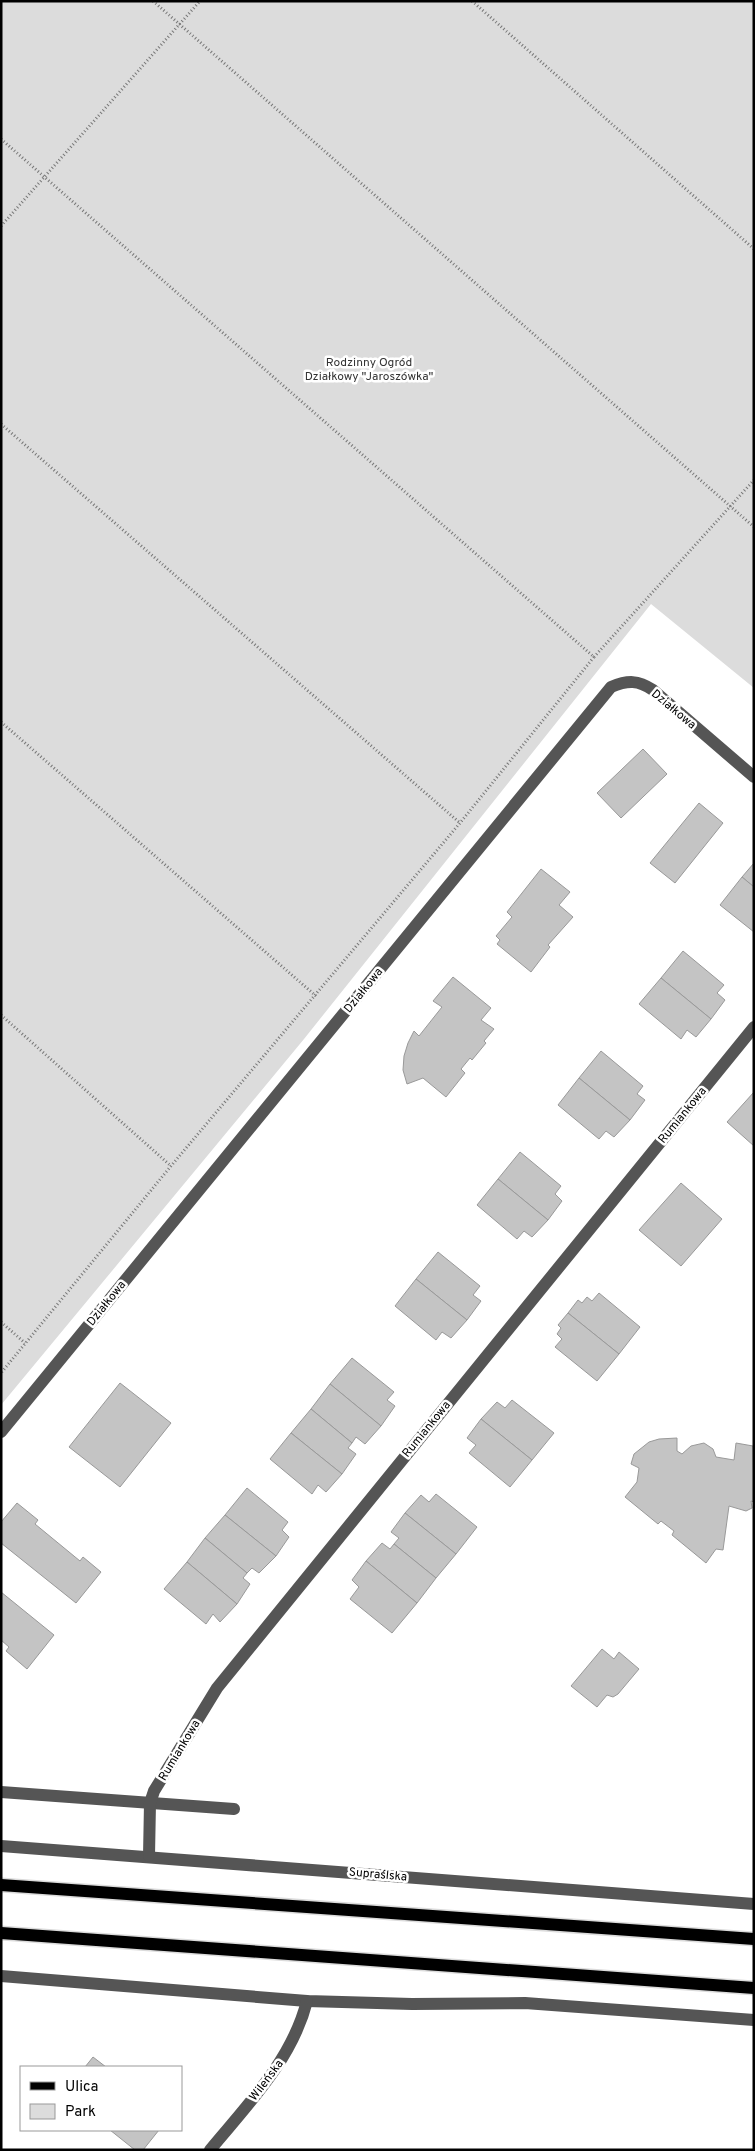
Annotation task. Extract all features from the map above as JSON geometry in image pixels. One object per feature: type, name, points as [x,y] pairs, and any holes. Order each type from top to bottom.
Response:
[{"type":"main road","points":[[1,1884],[754,1939]]},
{"type":"main road","points":[[1,1933],[754,1988]]},
{"type":"street","name":"Działkowa","points":[[1,1432],[611,687],[624,681],[641,682],[653,690],[754,777]]},
{"type":"street","name":"Rumiankowa","points":[[149,1856],[150,1803],[154,1791],[217,1688],[429,1424],[754,1027]]},
{"type":"street","points":[[1,1792],[234,1808]]},
{"type":"street","name":"Supraślska","points":[[1,1846],[754,1904]]},
{"type":"street","points":[[1,1976],[307,2001],[412,2004],[473,2002],[525,2004],[754,2020]]},
{"type":"street","name":"Wileńska","points":[[210,2150],[278,2067],[302,2019],[307,2001]]},
{"type":"path","points":[[153,1],[754,527]]},
{"type":"path","points":[[1,226],[200,1]]},
{"type":"path","points":[[472,1],[754,249]]},
{"type":"path","points":[[1,139],[594,656]]},
{"type":"path","points":[[1,424],[460,823]]},
{"type":"path","points":[[1,1373],[171,1166],[460,823],[594,656],[754,480]]},
{"type":"path","points":[[1,722],[316,996]]},
{"type":"path","points":[[1,1015],[171,1166]]},
{"type":"path","points":[[1,1322],[25,1343]]},
{"type":"green space","name":"Rodzinny Ogród Działkowy \"Jaroszówka\"","points":[[1,1],[754,1],[754,688],[651,604],[304,1039],[1,1405]]},
{"type":"building","points":[[643,749],[667,774],[621,818],[597,793]]},
{"type":"building","points":[[699,803],[723,823],[675,883],[650,863]]},
{"type":"building","points":[[754,863],[754,887],[742,877]]},
{"type":"building","points":[[541,869],[570,892],[559,905],[573,917],[548,945],[550,947],[531,972],[497,944],[500,940],[496,936],[512,917],[507,912]]},
{"type":"building","points":[[742,877],[754,887],[754,932],[720,905]]},
{"type":"building","points":[[683,951],[724,985],[717,993],[725,1000],[711,1019],[661,978]]},
{"type":"building","points":[[453,977],[491,1008],[481,1020],[494,1029],[484,1041],[486,1043],[472,1060],[470,1058],[461,1069],[465,1073],[446,1097],[423,1078],[407,1084],[403,1070],[404,1056],[414,1031],[419,1036],[442,1007],[433,1001]]},
{"type":"building","points":[[661,978],[711,1019],[696,1037],[687,1030],[681,1039],[639,1004]]},
{"type":"building","points":[[601,1051],[643,1086],[637,1094],[645,1100],[630,1120],[579,1078]]},
{"type":"building","points":[[579,1078],[630,1120],[614,1137],[606,1131],[599,1139],[558,1105]]},
{"type":"building","points":[[754,1092],[754,1146],[727,1122]]},
{"type":"building","points":[[520,1152],[561,1186],[555,1194],[562,1201],[548,1220],[498,1179]]},
{"type":"building","points":[[498,1179],[548,1220],[532,1237],[524,1231],[517,1239],[477,1205]]},
{"type":"building","points":[[681,1183],[722,1219],[681,1266],[639,1230]]},
{"type":"building","points":[[438,1252],[480,1286],[473,1295],[481,1301],[467,1320],[416,1279]]},
{"type":"building","points":[[416,1279],[467,1320],[451,1338],[442,1332],[436,1340],[395,1306]]},
{"type":"building","points":[[599,1293],[640,1327],[619,1354],[568,1313],[578,1300],[582,1303],[587,1297],[592,1301]]},
{"type":"building","points":[[568,1313],[619,1354],[597,1381],[555,1347],[562,1339],[557,1334],[561,1328],[558,1325]]},
{"type":"building","points":[[352,1358],[394,1392],[387,1400],[395,1406],[381,1426],[330,1384]]},
{"type":"building","points":[[120,1383],[171,1423],[120,1487],[69,1447]]},
{"type":"building","points":[[330,1384],[381,1426],[365,1444],[356,1437],[352,1443],[311,1409]]},
{"type":"building","points":[[512,1400],[554,1433],[532,1460],[481,1419],[497,1402],[505,1408]]},
{"type":"building","points":[[311,1409],[352,1443],[348,1448],[356,1454],[342,1474],[291,1433]]},
{"type":"building","points":[[481,1419],[532,1460],[510,1487],[469,1453],[476,1445],[467,1438]]},
{"type":"building","points":[[291,1433],[342,1474],[326,1492],[318,1485],[312,1494],[270,1459]]},
{"type":"building","points":[[677,1438],[677,1451],[682,1454],[691,1446],[704,1443],[713,1449],[716,1457],[734,1460],[736,1443],[753,1446],[754,1502],[751,1501],[752,1508],[746,1511],[729,1506],[723,1550],[716,1549],[706,1563],[672,1535],[674,1531],[661,1521],[658,1524],[625,1497],[637,1482],[639,1468],[631,1464],[634,1454],[649,1442],[659,1439]]},
{"type":"building","points":[[247,1488],[288,1522],[282,1530],[289,1537],[276,1556],[225,1515]]},
{"type":"building","points":[[436,1494],[477,1527],[456,1554],[405,1513],[421,1495],[429,1502]]},
{"type":"building","points":[[17,1503],[38,1520],[35,1524],[80,1561],[83,1557],[101,1572],[76,1603],[1,1543],[1,1522]]},
{"type":"building","points":[[405,1513],[456,1554],[436,1578],[394,1544],[399,1538],[391,1532]]},
{"type":"building","points":[[225,1515],[276,1556],[259,1573],[252,1568],[247,1573],[205,1538]]},
{"type":"building","points":[[205,1538],[247,1573],[243,1578],[250,1584],[237,1604],[187,1562]]},
{"type":"building","points":[[382,1543],[390,1549],[394,1544],[436,1578],[417,1603],[366,1561]]},
{"type":"building","points":[[366,1561],[417,1603],[392,1633],[350,1599],[359,1587],[352,1580]]},
{"type":"building","points":[[187,1562],[237,1604],[220,1622],[213,1614],[206,1624],[164,1589]]},
{"type":"building","points":[[1,1592],[54,1635],[27,1669],[6,1651],[9,1647],[1,1640]]},
{"type":"building","points":[[602,1649],[614,1659],[619,1652],[639,1669],[618,1694],[613,1697],[607,1695],[597,1707],[571,1686]]},
{"type":"building","points":[[93,2057],[105,2066],[86,2066]]},
{"type":"building","points":[[111,2131],[158,2131],[143,2150],[135,2150]]}]
